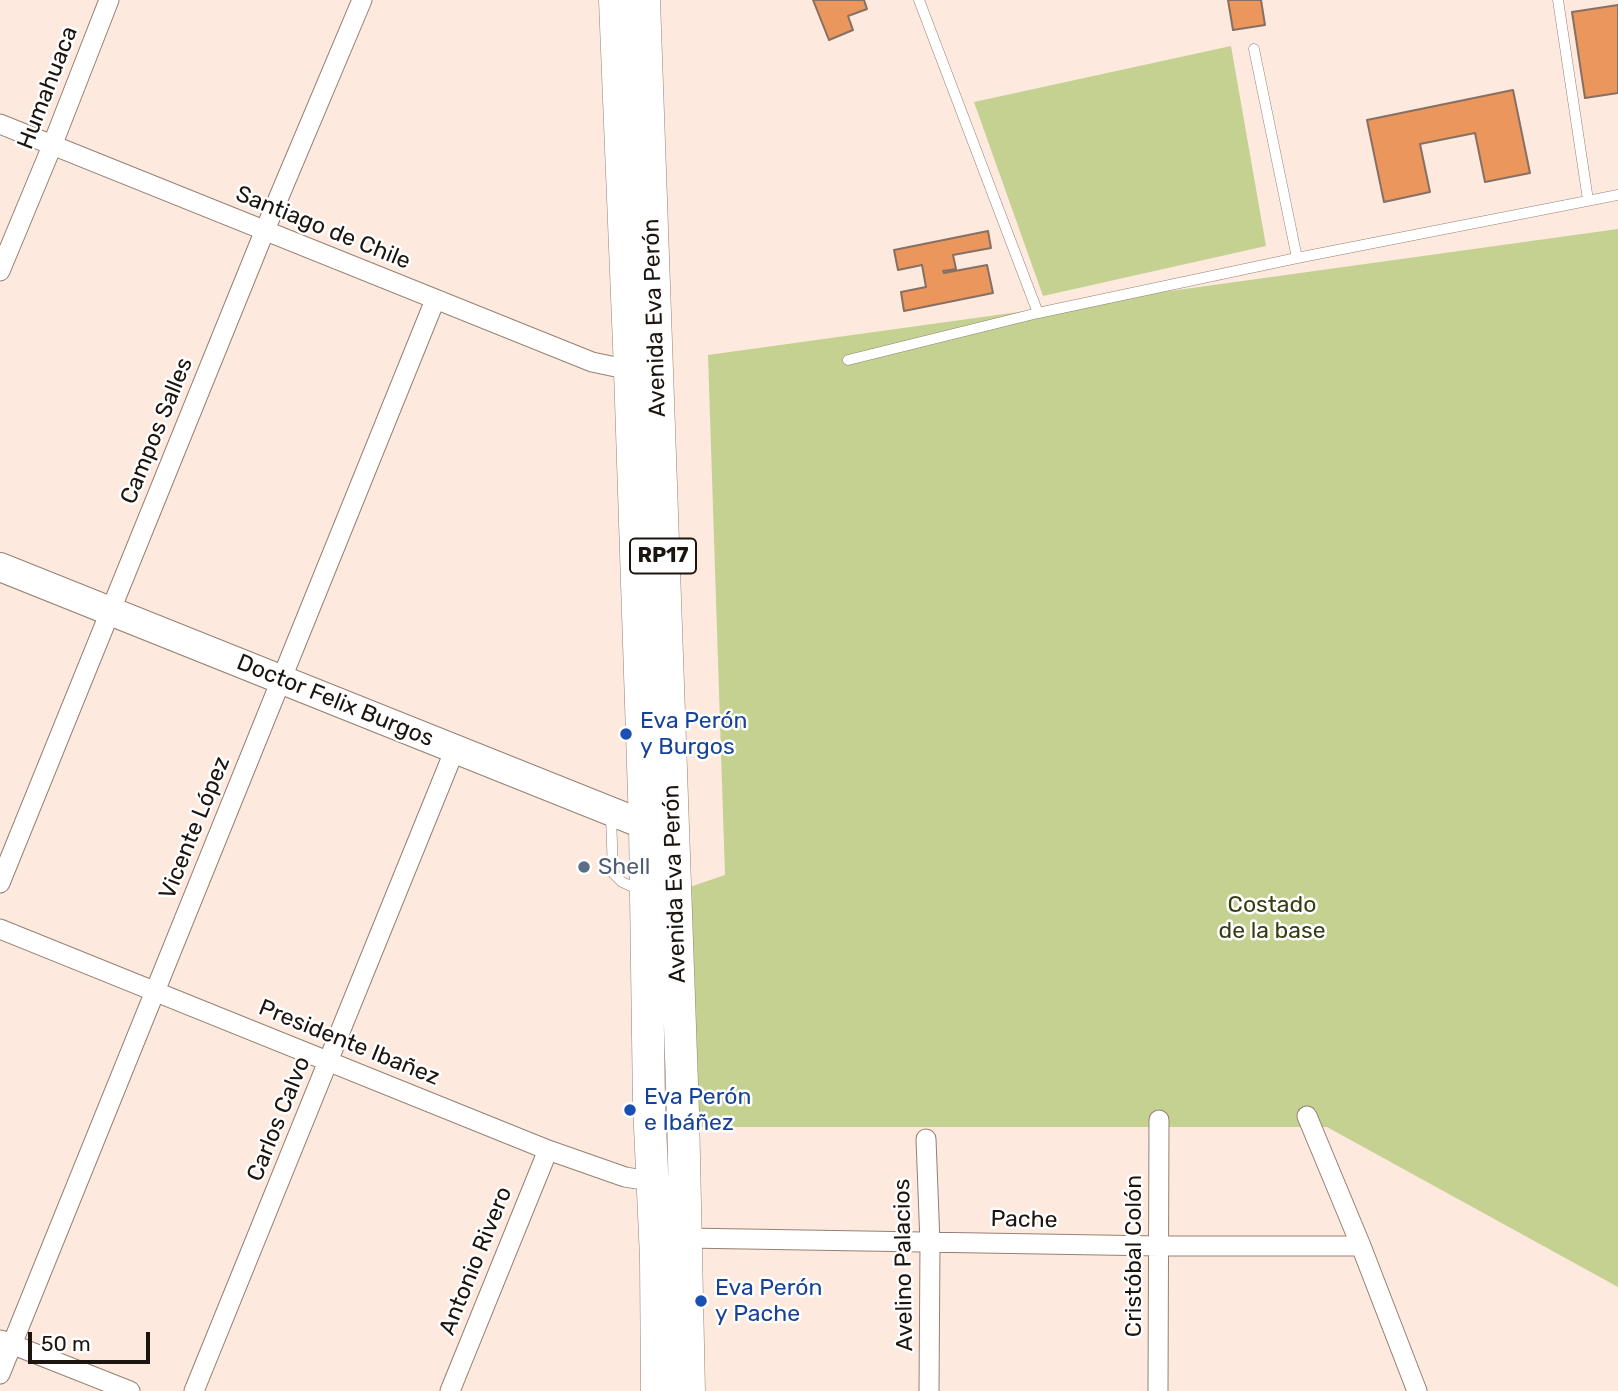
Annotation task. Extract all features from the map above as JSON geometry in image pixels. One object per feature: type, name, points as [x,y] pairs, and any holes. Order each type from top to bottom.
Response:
[{"type":"main road","name":"Avenida Eva Perón","points":[[615,0],[630,370],[685,1186],[689,1391]]},
{"type":"main road","name":"Avenida Eva Perón","points":[[644,0],[659,825],[646,893],[657,1391]]},
{"type":"street","name":"Humahuaca","points":[[0,271],[109,0]]},
{"type":"street","name":"Campos Salles","points":[[0,883],[265,230],[362,0]]},
{"type":"street","name":"Santiago de Chile","points":[[0,124],[592,362],[630,370]]},
{"type":"street","name":"Vicente López","points":[[0,1374],[6,1342],[157,991],[435,300]]},
{"type":"street","name":"Doctor Felix Burgos","points":[[0,567],[611,811],[659,825]]},
{"type":"street","name":"Carlos Calvo","points":[[194,1391],[455,749]]},
{"type":"street","name":"Presidente Ibañez","points":[[0,929],[548,1150],[625,1177],[685,1186]]},
{"type":"street","points":[[1307,1116],[1417,1391]]},
{"type":"street","name":"Cristóbal Colón","points":[[1158,1391],[1159,1121]]},
{"type":"street","name":"Avelino Palacios","points":[[926,1139],[930,1243],[929,1391]]},
{"type":"street","name":"Antonio Rivero","points":[[450,1391],[548,1150]]},
{"type":"street","name":"Pache","points":[[685,1238],[1158,1246],[1361,1246]]},
{"type":"street","points":[[6,1342],[130,1391]]},
{"type":"lane","points":[[919,0],[1038,313]]},
{"type":"lane","points":[[1558,0],[1588,200]]},
{"type":"lane","points":[[1254,49],[1297,258]]},
{"type":"lane","points":[[848,360],[1038,313],[1297,258],[1618,195]]},
{"type":"lane","points":[[611,811],[612,873],[622,882],[646,893]]},
{"type":"green space","points":[[1231,46],[1266,246],[1043,296],[974,102]]},
{"type":"green space","name":"Costado de la base","points":[[1618,229],[1618,1287],[1327,1127],[699,1127],[675,892],[725,875],[708,355]]},
{"type":"building","points":[[813,0],[864,0],[867,9],[848,16],[853,30],[829,40]]},
{"type":"building","points":[[1228,0],[1261,0],[1265,25],[1233,30]]},
{"type":"building","points":[[1618,5],[1618,93],[1585,98],[1572,12]]},
{"type":"building","points":[[1513,90],[1530,173],[1485,182],[1475,133],[1420,144],[1430,192],[1384,202],[1367,120]]},
{"type":"building","points":[[988,231],[991,248],[953,255],[956,269],[943,271],[944,273],[987,265],[993,293],[904,311],[901,292],[926,287],[922,265],[898,270],[894,250]]},
{"type":"place","name":"Eva Perón y Burgos","points":[[626,734]]},
{"type":"place","name":"Shell","points":[[584,867]]},
{"type":"place","name":"Eva Perón e Ibáñez","points":[[630,1110]]},
{"type":"place","name":"Eva Perón y Pache","points":[[701,1301]]}]
